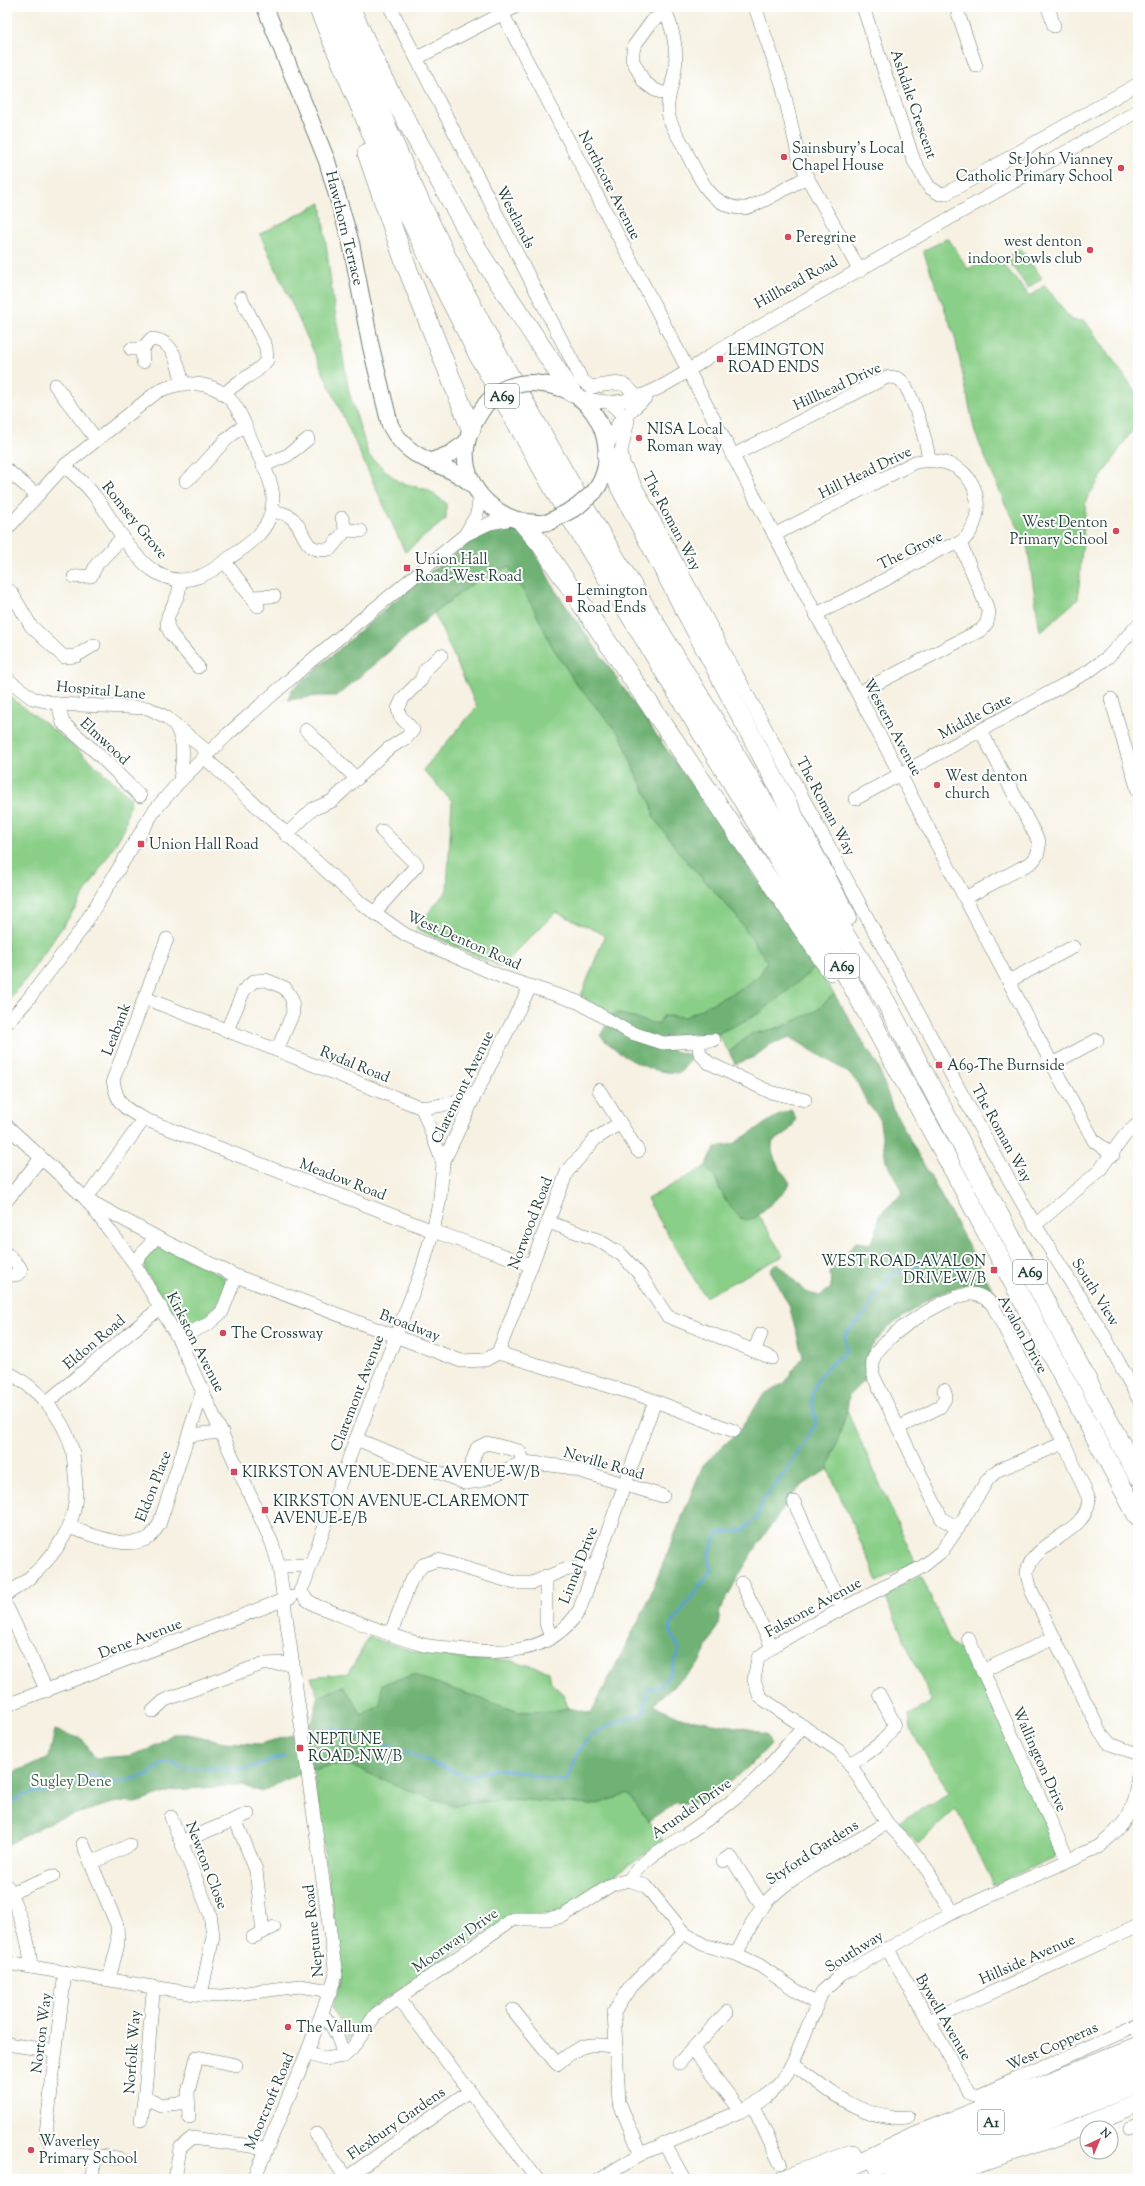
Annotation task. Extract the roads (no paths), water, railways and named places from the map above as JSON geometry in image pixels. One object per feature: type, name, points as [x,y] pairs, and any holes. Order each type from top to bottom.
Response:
[{"type":"highway","points":[[318,7],[404,260],[469,436]]},
{"type":"highway","name":"A69","points":[[318,7],[391,178],[434,268],[480,358],[563,505],[821,929],[954,1171],[1138,1517]]},
{"type":"highway","name":"A69","points":[[336,7],[406,172],[448,260],[495,350],[575,492],[886,1002],[1124,1447],[1138,1476]]},
{"type":"highway","points":[[350,7],[382,77],[482,257],[574,394]]},
{"type":"highway","points":[[607,452],[620,487],[863,948],[886,1002]]},
{"type":"highway","points":[[517,521],[540,543],[815,946],[954,1171]]},
{"type":"highway","points":[[825,2179],[915,2136],[1138,2047]]},
{"type":"highway","name":"A1","points":[[845,2179],[1138,2066]]},
{"type":"highway","name":"A1","points":[[892,2179],[1138,2084]]},
{"type":"highway","points":[[931,2179],[1073,2130],[1138,2104]]},
{"type":"highway","points":[[782,2171],[915,2136]]},
{"type":"main road","name":"Hawthorn Terrace","points":[[265,7],[329,168],[352,243],[370,343],[390,425],[396,437],[411,453],[460,474],[477,490]]},
{"type":"main road","points":[[432,461],[450,454],[469,436],[486,404],[496,394],[509,386],[533,383],[560,388],[574,394],[596,416],[601,425],[607,452],[604,474],[594,492],[577,507],[549,522],[533,524],[517,521],[494,509],[477,490],[467,466],[469,436]]},
{"type":"street","name":"Westlands","points":[[390,7],[582,380],[591,387],[624,384],[632,389],[638,399]]},
{"type":"street","points":[[417,58],[501,10],[515,7]]},
{"type":"street","points":[[755,7],[782,84],[798,154],[807,177],[858,268]]},
{"type":"street","name":"Ashdale Crescent","points":[[863,7],[914,160],[928,187],[940,194],[947,193],[1138,84]]},
{"type":"street","points":[[956,7],[976,66]]},
{"type":"street","points":[[1048,7],[1054,26]]},
{"type":"street","name":"Northcote Avenue","points":[[501,10],[688,370]]},
{"type":"street","points":[[669,95],[655,90],[644,82],[632,60],[634,46],[653,20],[661,16],[666,11],[674,34],[676,50],[675,70],[669,95],[669,117],[701,182],[712,196],[730,206],[746,208],[807,177]]},
{"type":"street","name":"Hillhead Road","points":[[607,452],[615,428],[638,399],[722,348],[1138,104]]},
{"type":"street","name":"Hillhead Road","points":[[858,268],[1138,111]]},
{"type":"street","points":[[224,395],[234,384],[253,374],[267,360],[266,347],[242,298]]},
{"type":"street","points":[[139,353],[151,340],[164,341],[170,346],[183,383]]},
{"type":"street","name":"Western Avenue","points":[[688,370],[1052,1064],[1094,1141],[1112,1155]]},
{"type":"street","name":"Hillhead Drive","points":[[732,456],[886,377],[897,378],[905,384],[927,441],[929,460]]},
{"type":"street","name":"Romsey Grove","points":[[7,529],[64,466],[96,439],[157,392],[168,386],[183,383],[201,384],[215,389],[234,404],[271,482],[273,493],[271,511],[264,529],[258,536],[206,575],[193,579],[181,580],[166,578],[145,564],[123,537],[94,496],[64,466]]},
{"type":"street","points":[[56,386],[96,439]]},
{"type":"street","name":"Hillhead Road","points":[[574,394],[609,402],[638,399]]},
{"type":"street","points":[[609,402],[625,416]]},
{"type":"street","name":"The Roman Way","points":[[625,416],[628,425],[621,451],[623,463],[987,1141],[1035,1225]]},
{"type":"street","points":[[186,481],[209,460],[216,449],[231,434],[244,426]]},
{"type":"street","points":[[264,466],[288,455],[308,439]]},
{"type":"street","name":"Hill Head Drive","points":[[774,535],[916,462],[929,460],[950,464],[964,474],[973,486],[978,503],[977,519],[971,532],[960,543]]},
{"type":"street","points":[[7,470],[38,495]]},
{"type":"street","points":[[465,534],[477,514],[477,490]]},
{"type":"street","points":[[271,511],[290,516],[299,527],[306,542],[316,549],[330,549],[341,538],[344,524],[361,531]]},
{"type":"street","points":[[7,1023],[80,930],[154,811],[180,781],[228,734],[313,659],[465,534],[490,523],[517,521]]},
{"type":"street","points":[[74,577],[91,576],[97,564],[123,537]]},
{"type":"street","name":"The Grove","points":[[816,614],[866,590],[941,549],[960,543],[989,612],[987,623],[981,630],[858,693]]},
{"type":"street","points":[[225,562],[255,602],[274,596]]},
{"type":"street","points":[[181,580],[178,595],[168,616],[168,626],[171,634],[198,667]]},
{"type":"street","points":[[7,589],[11,592],[31,626],[64,657],[76,656],[94,645]]},
{"type":"street","name":"Middle Gate","points":[[855,799],[1066,685],[1108,657],[1138,625]]},
{"type":"street","points":[[286,835],[313,809],[332,801],[388,749],[407,737],[413,730],[400,716],[398,709],[403,698],[421,680],[425,670],[441,655]]},
{"type":"street","name":"Hospital Lane","points":[[7,679],[32,698],[58,704],[148,708],[166,717],[175,724],[207,755]]},
{"type":"street","points":[[1111,699],[1135,767],[1138,791]]},
{"type":"street","name":"Elmwood","points":[[58,704],[63,723],[140,796]]},
{"type":"street","points":[[175,724],[181,735],[183,750],[180,781]]},
{"type":"street","points":[[306,730],[357,779]]},
{"type":"street","points":[[965,898],[1032,862],[1038,857],[1039,850],[1038,842],[981,731]]},
{"type":"street","name":"West Denton Road","points":[[207,755],[286,835],[374,913],[406,935],[502,977],[578,1002],[629,1032],[664,1043],[714,1040]]},
{"type":"street","points":[[374,913],[417,865],[382,831]]},
{"type":"street","name":"Leabank","points":[[144,1119],[126,1110],[116,1097],[114,1080],[167,939]]},
{"type":"street","points":[[1009,981],[1073,947]]},
{"type":"street","points":[[227,1030],[244,990],[254,982],[266,980],[285,988],[292,999],[293,1013],[277,1050]]},
{"type":"street","name":"Claremont Avenue","points":[[300,1591],[311,1565],[356,1439],[422,1269],[433,1231],[440,1198],[443,1163],[477,1091],[530,987]]},
{"type":"street","name":"Rydal Road","points":[[145,998],[422,1108]]},
{"type":"street","points":[[1052,1064],[1096,1040]]},
{"type":"street","points":[[698,1042],[700,1054],[709,1063],[770,1092],[805,1100]]},
{"type":"street","points":[[599,1090],[638,1151]]},
{"type":"street","points":[[443,1163],[422,1108],[450,1104],[477,1091]]},
{"type":"street","points":[[86,1199],[144,1119]]},
{"type":"street","name":"Meadow Road","points":[[144,1119],[433,1231],[531,1265]]},
{"type":"street","name":"Norwood Road","points":[[498,1353],[567,1172],[595,1139],[620,1123]]},
{"type":"street","points":[[1035,1225],[1099,1172],[1125,1135],[1138,1124]]},
{"type":"street","name":"Kirkston Avenue","points":[[7,1126],[86,1199],[134,1263],[161,1307],[203,1390],[272,1543],[279,1566],[287,1614]]},
{"type":"street","points":[[7,1200],[41,1158]]},
{"type":"street","name":"Broadway","points":[[86,1199],[156,1237],[236,1276],[461,1361],[485,1360],[498,1353]]},
{"type":"street","points":[[548,1222],[598,1240],[622,1255],[641,1276],[667,1316],[772,1358]]},
{"type":"street","name":"South View","points":[[1035,1225],[1104,1335],[1138,1398]]},
{"type":"street","points":[[134,1263],[156,1237]]},
{"type":"street","points":[[7,1254],[20,1266],[21,1270],[18,1274],[7,1276]]},
{"type":"street","points":[[178,1338],[208,1324],[222,1312],[236,1276]]},
{"type":"street","name":"Avalon Drive","points":[[958,1528],[942,1519],[873,1375],[873,1360],[887,1341],[905,1325],[942,1303],[964,1295],[976,1294],[982,1296],[992,1304],[1064,1443]]},
{"type":"street","name":"Eldon Road","points":[[47,1402],[161,1307]]},
{"type":"street","points":[[754,1351],[761,1334]]},
{"type":"street","points":[[498,1353],[655,1401],[734,1431]]},
{"type":"street","points":[[7,1372],[23,1380],[47,1402],[62,1426],[72,1449],[76,1490],[68,1527],[40,1570],[7,1594]]},
{"type":"street","name":"Eldon Place","points":[[68,1527],[119,1542],[139,1542],[151,1536],[159,1525],[203,1390]]},
{"type":"street","points":[[898,1428],[940,1407],[946,1397],[944,1390]]},
{"type":"street","name":"Linnel Drive","points":[[300,1591],[307,1600],[317,1606],[420,1645],[498,1652],[528,1648],[551,1638],[569,1625],[578,1611],[597,1565],[624,1485],[655,1401]]},
{"type":"street","points":[[189,1435],[222,1432]]},
{"type":"street","points":[[356,1439],[465,1483],[478,1448],[487,1443],[519,1451],[524,1462]]},
{"type":"street","points":[[1064,1443],[1086,1489],[1089,1499],[1089,1508],[1081,1520],[1040,1553],[1032,1562],[1027,1573],[1031,1590],[1100,1732],[1110,1744],[1138,1754]]},
{"type":"street","name":"Falstone Avenue","points":[[952,1913],[923,1865],[910,1847],[887,1823],[850,1764],[839,1751],[760,1697],[754,1680],[758,1658],[772,1647],[842,1608],[922,1567],[942,1551],[988,1479],[998,1470],[1064,1443]]},
{"type":"street","points":[[1124,1447],[1138,1462]]},
{"type":"street","name":"Neville Road","points":[[465,1483],[480,1481],[524,1462],[567,1467],[663,1496]]},
{"type":"street","points":[[794,1502],[842,1608]]},
{"type":"street","points":[[391,1633],[411,1580],[423,1565],[438,1560],[515,1583],[532,1583],[546,1576],[564,1570],[597,1565]]},
{"type":"street","points":[[279,1566],[311,1565]]},
{"type":"street","points":[[546,1576],[546,1623],[551,1638]]},
{"type":"street","points":[[742,1584],[772,1647]]},
{"type":"street","name":"Dene Avenue","points":[[7,1705],[285,1600],[300,1591]]},
{"type":"street","points":[[7,1607],[47,1691]]},
{"type":"street","name":"Neptune Road","points":[[7,1964],[109,1979],[201,1995],[224,1996],[300,1986],[331,1991],[336,1975],[336,1968],[287,1614]]},
{"type":"street","name":"Wallington Drive","points":[[968,1638],[1068,1860]]},
{"type":"street","points":[[982,1671],[1054,1638]]},
{"type":"street","points":[[153,1711],[165,1700],[262,1664],[293,1663]]},
{"type":"street","points":[[850,1764],[883,1741],[892,1732],[894,1723],[879,1694]]},
{"type":"street","name":"Arundel Drive","points":[[629,1880],[636,1870],[654,1852],[684,1836],[734,1800],[777,1757],[803,1726]]},
{"type":"street","name":"Southway","points":[[600,2179],[641,2154],[747,2108],[766,2097],[782,2081],[793,2063],[803,2043],[816,2004],[822,1992],[842,1974],[952,1913],[1098,1847],[1118,1831],[1135,1810],[1138,1770]]},
{"type":"street","points":[[181,1842],[248,1814]]},
{"type":"street","name":"Newton Close","points":[[171,1816],[210,1914],[213,1936],[201,1995]]},
{"type":"street","points":[[234,1819],[256,1870],[263,1932]]},
{"type":"street","name":"Styford Gardens","points":[[736,1954],[763,1906],[778,1891],[805,1872],[887,1823]]},
{"type":"street","points":[[83,1844],[117,1925],[118,1944],[109,1979]]},
{"type":"street","points":[[91,1863],[130,1845]]},
{"type":"street","points":[[723,1861],[730,1856],[763,1906]]},
{"type":"street","points":[[31,1967],[30,1945],[23,1922],[8,1890],[53,1876]]},
{"type":"street","points":[[629,1880],[646,1886],[684,1933],[704,1945],[736,1954],[758,1965],[816,2004]]},
{"type":"street","name":"Moorway Drive","points":[[344,2056],[351,2050],[376,2014],[513,1919],[547,1919],[562,1916],[611,1884],[629,1880]]},
{"type":"street","name":"Hillside Avenue","points":[[929,2021],[1138,1926]]},
{"type":"street","points":[[641,2154],[619,2102],[614,2012],[631,1986],[684,1933]]},
{"type":"street","name":"Bywell Avenue","points":[[887,1948],[970,2093],[978,2096]]},
{"type":"street","name":"Norton Way","points":[[65,1972],[54,2051],[46,2133],[51,2146],[67,2153],[118,2158]]},
{"type":"street","name":"Norfolk Way","points":[[142,2120],[145,2098],[149,2026],[154,1987]]},
{"type":"street","name":"Moorcroft Road","points":[[254,2179],[307,2053],[331,1991]]},
{"type":"street","points":[[398,1999],[537,2179]]},
{"type":"street","points":[[513,2010],[516,2024],[557,2064],[574,2050],[583,2046],[601,2044],[616,2047]]},
{"type":"street","points":[[680,2063],[726,2012]]},
{"type":"street","points":[[307,2053],[324,2059],[344,2056],[331,2023],[322,2014]]},
{"type":"street","name":"West Copperas","points":[[978,2096],[1138,2025]]},
{"type":"street","points":[[7,2044],[54,2051]]},
{"type":"street","points":[[693,2049],[747,2108],[782,2171]]},
{"type":"street","points":[[189,2117],[188,2092],[197,2057],[236,2065]]},
{"type":"street","points":[[793,2063],[824,2088],[850,2103],[871,2112],[894,2118],[908,2117]]},
{"type":"street","name":"Flexbury Gardens","points":[[316,2134],[346,2178],[469,2091]]},
{"type":"street","points":[[145,2098],[161,2105],[188,2102]]},
{"type":"street","points":[[175,2179],[180,2148],[192,2138],[266,2148]]},
{"type":"street","points":[[664,2143],[684,2179]]},
{"type":"street","points":[[93,2179],[95,2156]]},
{"type":"waterway","points":[[330,1727],[382,1743],[467,1777],[494,1769],[526,1772],[530,1775],[566,1782],[578,1752],[585,1742],[603,1729],[644,1713],[647,1689],[660,1686],[670,1674],[679,1649],[669,1627],[711,1571],[708,1555],[718,1533],[744,1530],[757,1517],[764,1499],[784,1474],[816,1424],[812,1403],[812,1396],[816,1382],[824,1371],[846,1352],[845,1334],[867,1312],[879,1290],[893,1273],[915,1270],[923,1262],[945,1260],[962,1269]]},
{"type":"waterway","points":[[7,1804],[27,1794],[68,1787],[91,1775],[113,1783],[149,1775],[160,1764],[173,1762],[181,1768],[245,1769],[284,1756]]},
{"type":"place","name":"Sainsbury's Local Chapel House","points":[[784,157]]},
{"type":"place","name":"St John Vianney Catholic Primary School","points":[[1121,168]]},
{"type":"place","name":"Peregrine","points":[[788,237]]},
{"type":"place","name":"west denton indoor bowls club","points":[[1090,250]]},
{"type":"place","name":"LEMINGTON ROAD ENDS","points":[[720,359]]},
{"type":"place","name":"NISA Local Roman way","points":[[639,438]]},
{"type":"place","name":"West Denton Primary School","points":[[1116,531]]},
{"type":"place","name":"Union Hall Road-West Road","points":[[407,568]]},
{"type":"place","name":"Lemington Road Ends","points":[[569,599]]},
{"type":"place","name":"West denton church","points":[[937,785]]},
{"type":"place","name":"Union Hall Road","points":[[141,844]]},
{"type":"place","name":"A69-The Burnside","points":[[939,1065]]},
{"type":"place","name":"WEST ROAD-AVALON DRIVE-W/B","points":[[994,1270]]},
{"type":"place","name":"The Crossway","points":[[223,1333]]},
{"type":"place","name":"KIRKSTON AVENUE-DENE AVENUE-W/B","points":[[234,1472]]},
{"type":"place","name":"KIRKSTON AVENUE-CLAREMONT AVENUE-E/B","points":[[265,1510]]},
{"type":"place","name":"NEPTUNE ROAD-NW/B","points":[[300,1748]]},
{"type":"place","name":"The Vallum","points":[[288,2027]]},
{"type":"place","name":"Waverley Primary School","points":[[31,2150]]},
{"type":"park label","name":"Sugley Dene","points":[[71,1781]]}]
